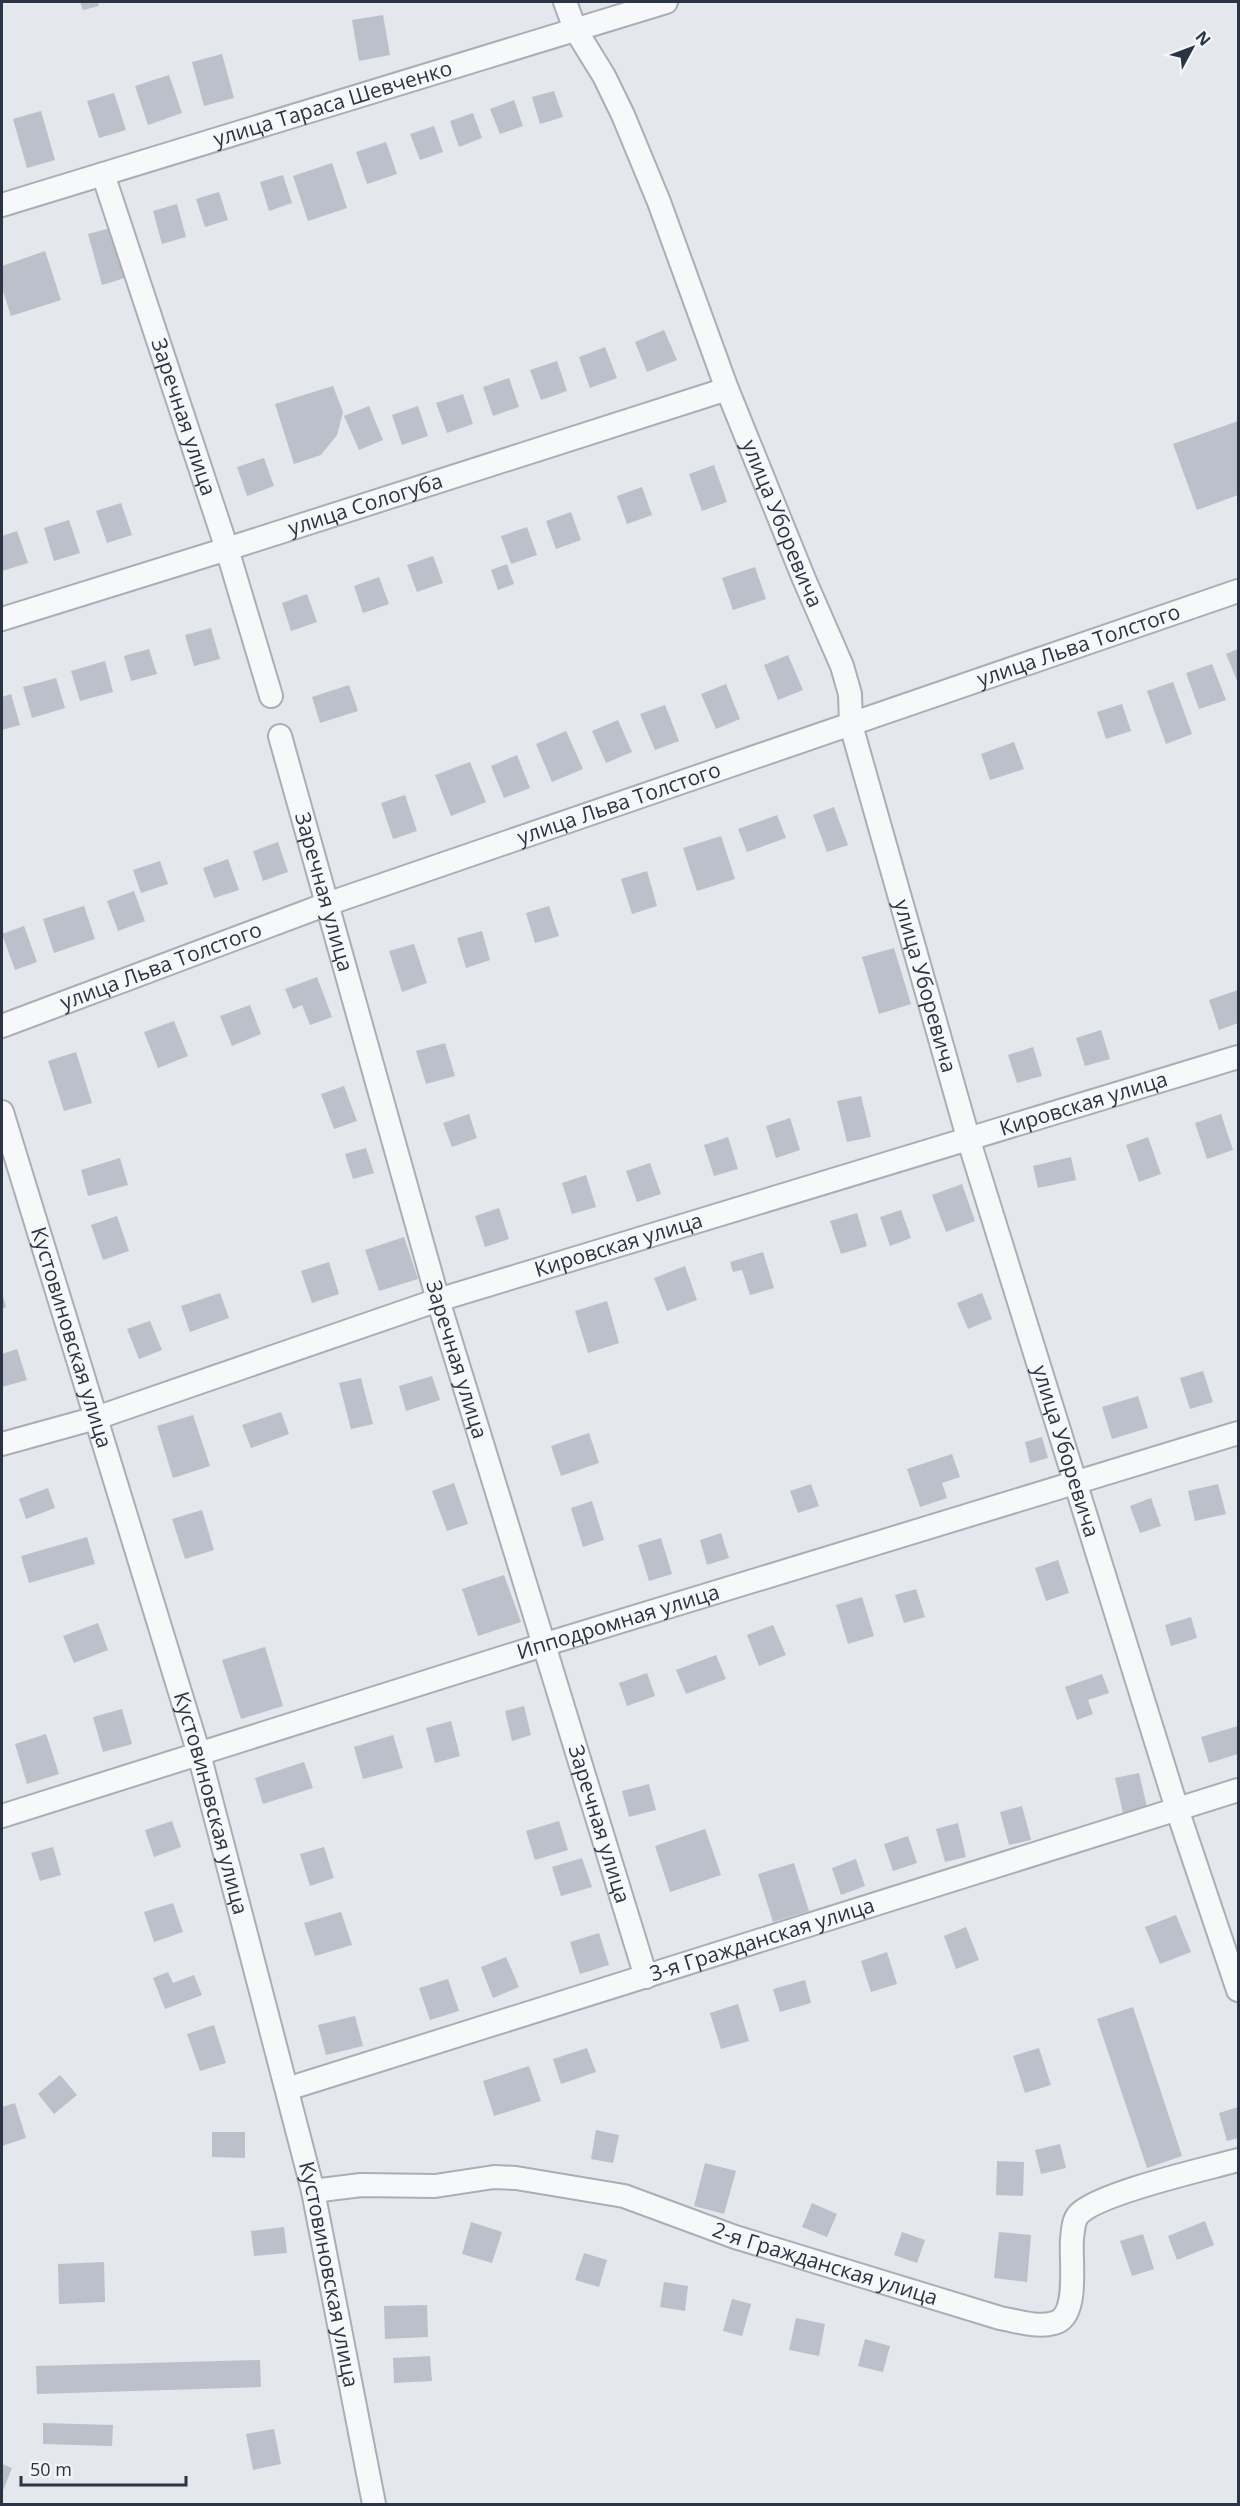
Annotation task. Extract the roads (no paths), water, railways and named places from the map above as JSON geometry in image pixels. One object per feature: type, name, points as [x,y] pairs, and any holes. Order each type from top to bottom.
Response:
[{"type":"street","name":"улица Уборевича","points":[[565,2],[575,29],[623,115],[659,202],[727,389],[842,666],[850,694],[850,724],[969,1141],[1177,1809],[1239,1989]]},
{"type":"street","name":"улица Тараса Шевченко","points":[[2,205],[666,2]]},
{"type":"street","name":"Заречная улица","points":[[103,174],[227,549],[271,696]]},
{"type":"street","name":"улица Сологуба","points":[[2,619],[727,389]]},
{"type":"street","name":"улица Льва Толстого","points":[[2,1026],[327,904],[1239,591]]},
{"type":"street","name":"Заречная улица","points":[[280,736],[438,1300],[546,1644],[646,1977]]},
{"type":"street","name":"Кировская улица","points":[[2,1444],[96,1418],[438,1300],[969,1141],[1239,1057]]},
{"type":"street","name":"Кустовиновская улица","points":[[2,1112],[199,1754],[313,2191],[374,2505]]},
{"type":"street","name":"Ипподромная улица","points":[[2,1815],[546,1644],[1239,1433]]},
{"type":"street","name":"3-я Гражданская улица","points":[[287,2089],[1239,1790]]},
{"type":"street","name":"2-я Гражданская улица","points":[[313,2191],[361,2185],[435,2186],[495,2177],[516,2178],[624,2196],[735,2238],[1000,2318],[1038,2325],[1056,2323],[1068,2313],[1072,2288],[1073,2226],[1076,2216],[1084,2208],[1135,2189],[1239,2160]]}]
